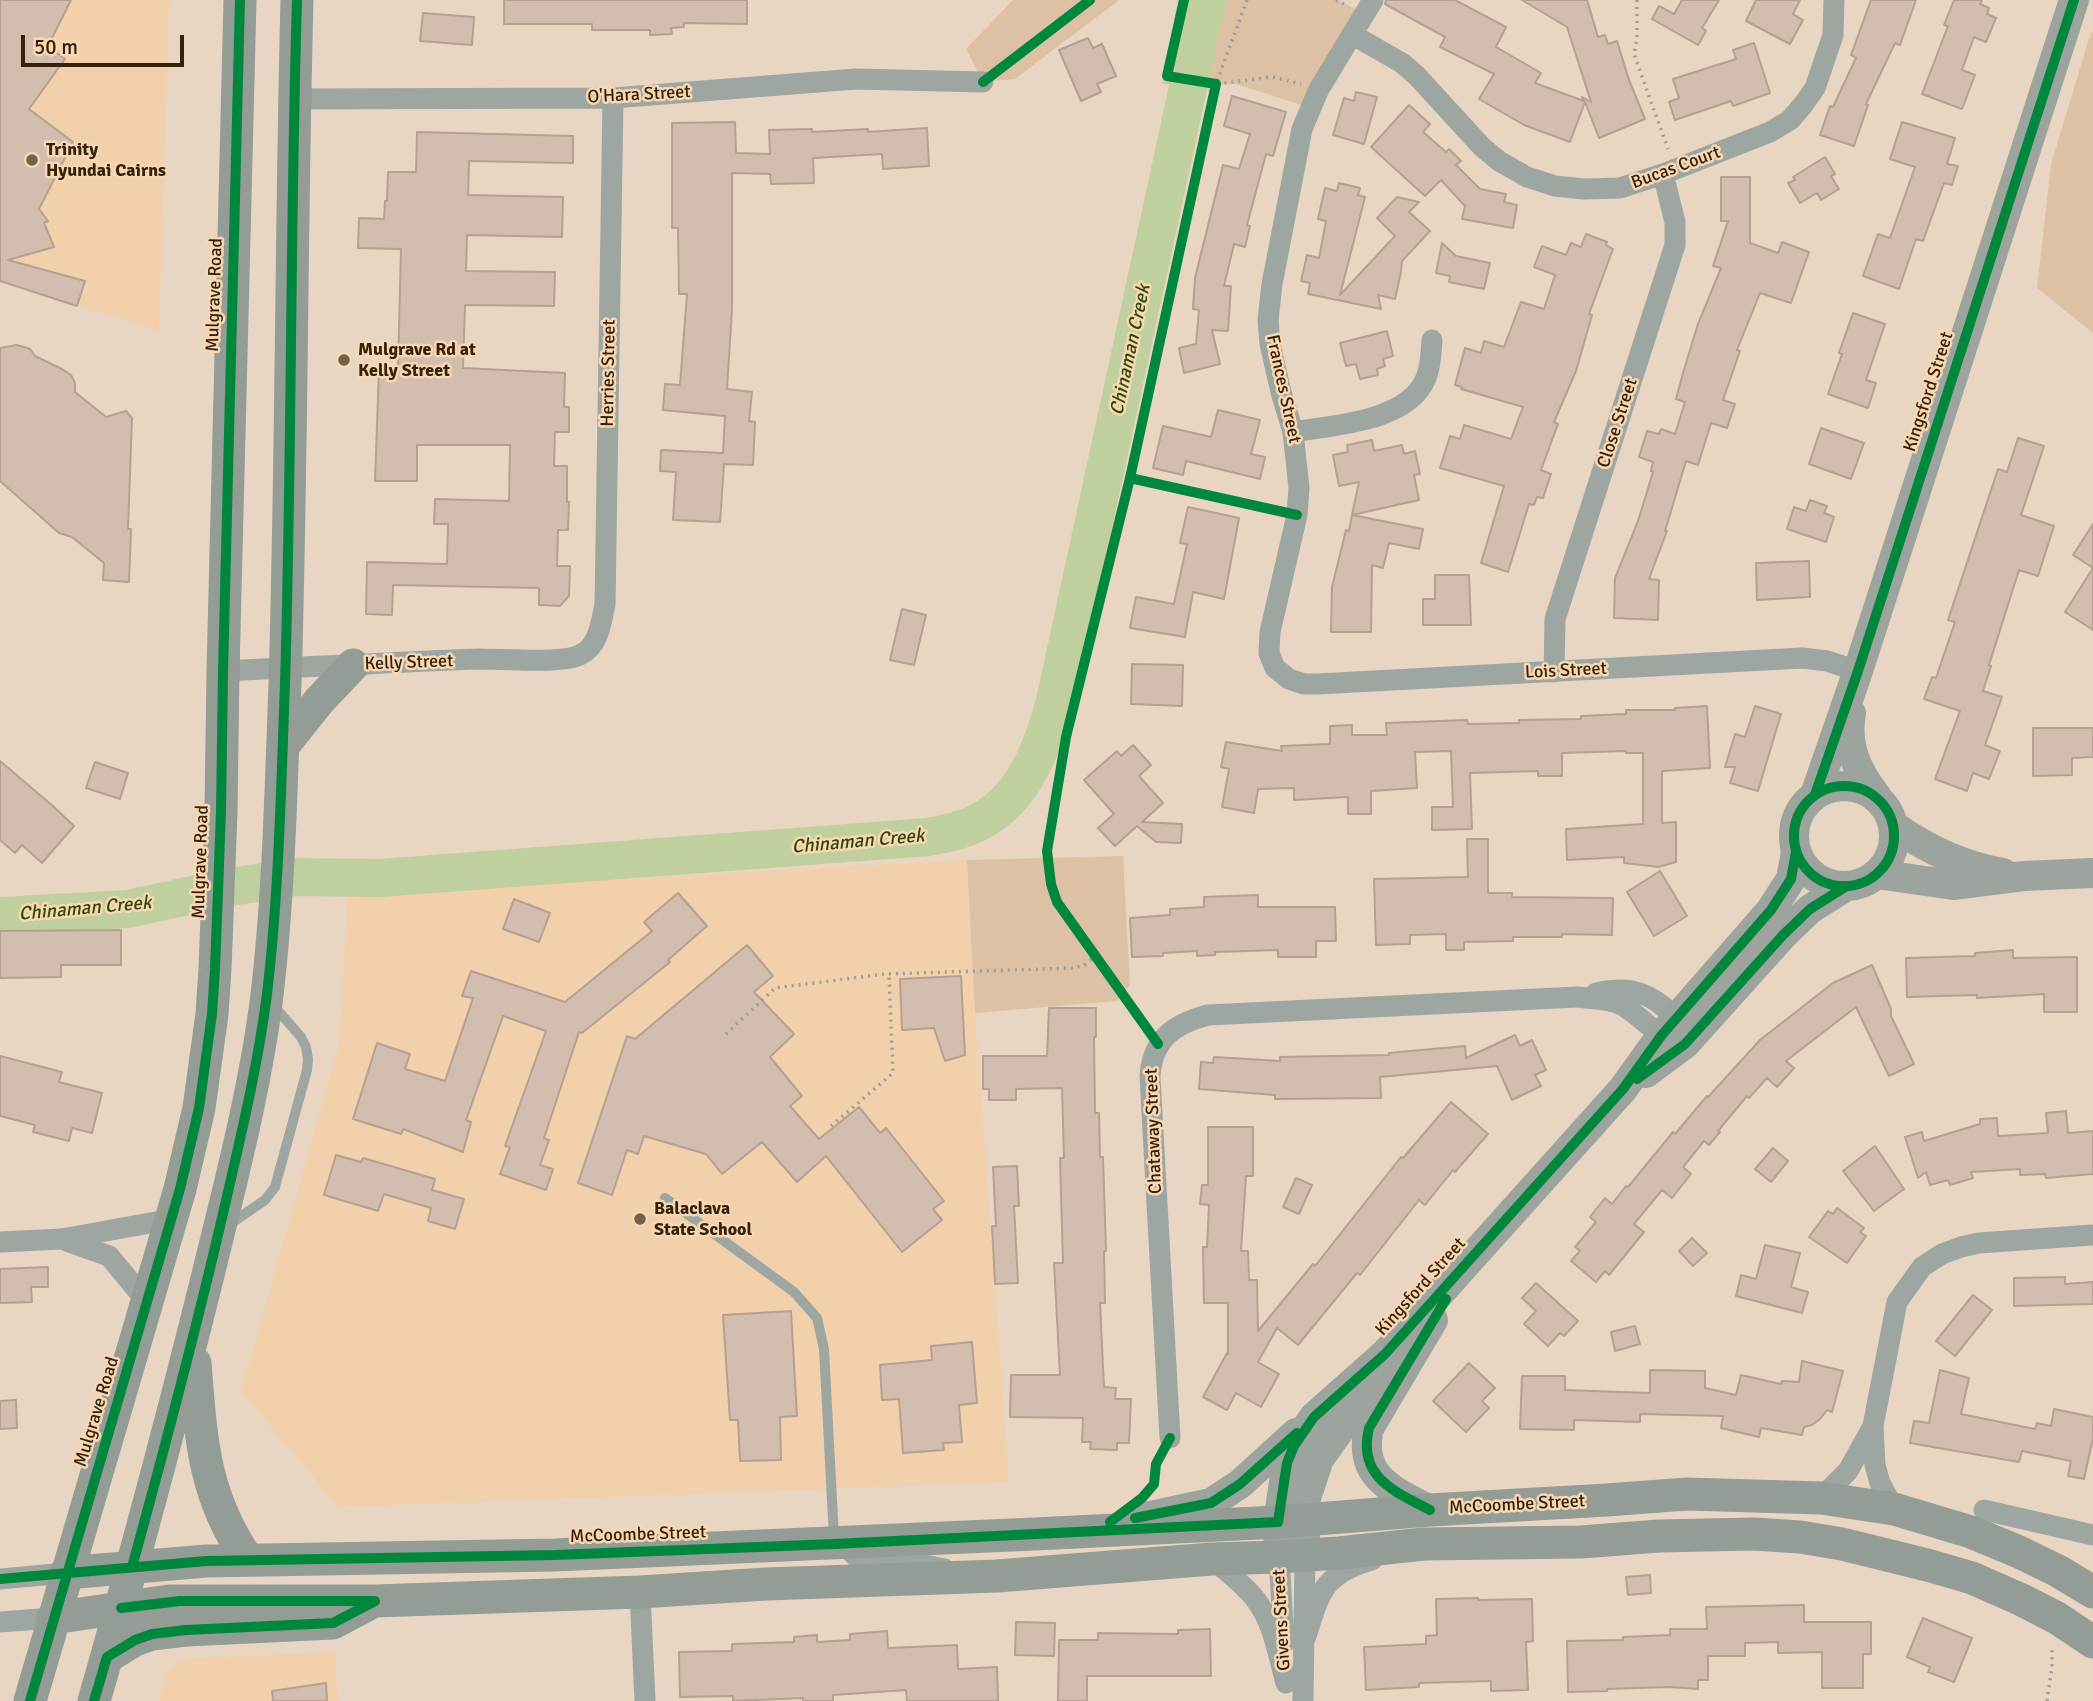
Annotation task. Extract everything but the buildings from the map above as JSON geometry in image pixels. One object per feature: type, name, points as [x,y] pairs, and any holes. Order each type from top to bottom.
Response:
[{"type":"main road","name":"Mulgrave Road","points":[[30,1701],[172,1219],[189,1154],[206,1061],[215,980],[219,868],[240,0]]},
{"type":"main road","points":[[94,1701],[132,1567],[219,1232],[253,1081],[266,998],[275,903],[283,746],[290,520],[297,0]]},
{"type":"main road","points":[[283,746],[319,701],[353,665]]},
{"type":"main road","points":[[193,1336],[201,1434],[209,1475],[229,1532],[248,1560]]},
{"type":"main road","name":"McCoombe Street","points":[[66,1573],[206,1560],[555,1555],[834,1544],[1291,1520],[1687,1494],[1821,1498],[1894,1509],[1971,1532],[2019,1552],[2093,1592]]},
{"type":"main road","name":"McCoombe Street","points":[[53,1618],[169,1601],[375,1601],[640,1592],[998,1576],[1424,1544],[1581,1542],[1710,1535],[1800,1537],[1886,1554],[1972,1578],[2092,1633]]},
{"type":"main road","points":[[107,1657],[135,1640],[152,1634],[333,1623],[375,1601]]},
{"type":"street","name":"Frances Street","points":[[1275,668],[1269,653],[1269,632],[1297,515],[1299,488],[1293,432],[1270,344],[1268,320],[1272,284],[1302,129],[1320,89],[1373,0]]},
{"type":"street","name":"Bucas Court","points":[[1353,34],[1402,63],[1417,76],[1482,147],[1499,161],[1527,177],[1555,186],[1584,189],[1620,188],[1770,132],[1790,120],[1815,88],[1833,35],[1834,0]]},
{"type":"street","name":"Kingsford Street","points":[[1815,794],[1858,671],[2074,0]]},
{"type":"street","name":"O'Hara Street","points":[[294,99],[613,98],[856,79],[983,82]]},
{"type":"street","name":"Herries Street","points":[[592,646],[600,629],[605,604],[613,98]]},
{"type":"street","name":"Close Street","points":[[1554,672],[1555,619],[1675,245],[1669,171]]},
{"type":"street","points":[[1293,432],[1372,419],[1394,410],[1412,397],[1426,379],[1432,340]]},
{"type":"street","name":"Kelly Street","points":[[223,671],[480,659],[565,659],[580,655],[592,646]]},
{"type":"street","name":"Lois Street","points":[[1275,668],[1289,679],[1304,684],[1802,657],[1827,661],[1858,671]]},
{"type":"street","name":"Kingsford Street","points":[[1858,671],[1849,724],[1850,745],[1859,772],[1877,797]]},
{"type":"street","points":[[1845,785],[1862,788],[1877,797],[1888,810],[1894,826],[1895,844],[1889,860],[1877,874],[1863,883],[1845,887],[1815,878],[1804,866],[1796,852],[1796,820],[1803,806],[1815,794],[1829,787],[1845,785]]},
{"type":"street","points":[[1894,826],[1939,854],[1983,870],[2024,876]]},
{"type":"street","name":"Kingsford Street","points":[[1292,1556],[1287,1463],[1294,1446],[1314,1417],[1385,1354],[1674,1033],[1771,910],[1791,878],[1796,852]]},
{"type":"street","points":[[1877,874],[1953,885],[2024,876],[2093,873]]},
{"type":"street","name":"Kingsford Street","points":[[1674,1033],[1822,900],[1845,887]]},
{"type":"street","name":"Chataway Street","points":[[1170,1438],[1150,1077],[1153,1055],[1158,1044],[1167,1035],[1193,1019],[1208,1015],[1577,997],[1611,1000],[1674,1033]]},
{"type":"street","points":[[0,1242],[62,1239],[172,1219]]},
{"type":"street","points":[[1894,1509],[1880,1483],[1875,1465],[1873,1426],[1897,1303],[1909,1283],[1922,1267],[1942,1254],[1961,1247],[1979,1243],[2093,1235]]},
{"type":"street","points":[[62,1239],[109,1256],[148,1303]]},
{"type":"street","points":[[1430,1510],[1388,1488],[1377,1475],[1365,1443],[1369,1428],[1467,1263]]},
{"type":"street","name":"Kingsford Street","points":[[1291,1520],[1308,1489],[1319,1459],[1362,1399],[1385,1354]]},
{"type":"street","points":[[1035,1534],[1164,1514],[1212,1503],[1240,1484],[1314,1417]]},
{"type":"street","points":[[1821,1498],[1848,1471],[1873,1426]]},
{"type":"street","points":[[1984,1510],[2093,1535]]},
{"type":"street","name":"Givens Street","points":[[1305,1639],[1319,1597],[1336,1576],[1349,1567],[1424,1544]]},
{"type":"street","name":"Givens Street","points":[[1292,1556],[1305,1639],[1303,1701]]},
{"type":"street","name":"Givens Street","points":[[1288,1692],[1292,1556]]},
{"type":"street","name":"Givens Street","points":[[1212,1559],[1242,1585],[1263,1611],[1270,1626],[1288,1692]]},
{"type":"street","name":"McCoombe Street","points":[[0,1579],[66,1573]]},
{"type":"street","points":[[640,1592],[645,1701]]},
{"type":"street","name":"McCoombe Street","points":[[0,1622],[53,1618]]},
{"type":"lane","points":[[219,1232],[265,1200],[275,1187],[307,1070],[306,1047],[301,1037],[266,998]]},
{"type":"lane","points":[[665,1198],[794,1292],[817,1318],[824,1349],[834,1544],[854,1562],[928,1560],[998,1576]]},
{"type":"path","points":[[1213,97],[1247,0]]},
{"type":"path","points":[[1637,0],[1637,38],[1634,54],[1669,171]]},
{"type":"path","points":[[1204,82],[1216,84],[1273,77],[1320,89]]},
{"type":"path","points":[[726,1034],[775,988],[888,974],[1074,968],[1097,961],[1087,947]]},
{"type":"path","points":[[831,1126],[893,1073],[888,974]]},
{"type":"path","points":[[2047,1701],[2052,1667],[2053,1616]]},
{"type":"shaded area","points":[[0,0],[169,0],[159,331],[0,281]]},
{"type":"shaded area","points":[[1013,0],[1119,0],[1015,79],[983,82],[966,49]]},
{"type":"shaded area","points":[[1178,0],[1338,0],[1365,14],[1310,108],[1236,84],[1162,84]]},
{"type":"shaded area","points":[[2093,31],[2093,333],[2037,288],[2051,164]]},
{"type":"shaded area","points":[[1123,856],[1130,985],[1117,1001],[975,1013],[967,860]]},
{"type":"shaded area","name":"Balaclava State School","points":[[967,860],[975,1013],[1009,1482],[339,1507],[241,1392],[339,1045],[348,894]]},
{"type":"shaded area","points":[[336,1652],[337,1701],[159,1701],[168,1670],[187,1659]]},
{"type":"waterway","name":"Chinaman Creek","points":[[0,916],[128,909],[224,888],[295,877],[380,878],[928,837],[964,829],[992,814],[1006,802],[1028,772],[1044,737],[1055,701],[1207,0]]},
{"type":"cycle path","points":[[30,1701],[180,1189],[199,1108],[212,1014],[221,812],[240,0]]},
{"type":"cycle path","points":[[132,1567],[214,1250],[249,1100],[267,994],[279,840],[285,684],[297,0]]},
{"type":"cycle path","points":[[983,82],[1090,0]]},
{"type":"cycle path","points":[[1158,1044],[1057,902],[1051,884],[1047,851],[1066,737],[1130,478],[1216,84],[1167,76],[1184,0]]},
{"type":"cycle path","points":[[1815,795],[1858,671],[2074,0]]},
{"type":"cycle path","points":[[1130,478],[1297,515]]},
{"type":"cycle path","points":[[1844,786],[1863,789],[1880,800],[1891,817],[1894,836],[1891,855],[1880,872],[1863,883],[1844,886],[1825,883],[1808,872],[1797,855],[1794,836],[1797,817],[1808,800],[1825,789],[1844,786]]},
{"type":"cycle path","points":[[0,1579],[206,1561],[555,1555],[1278,1522],[1287,1463],[1294,1446],[1314,1417],[1385,1354],[1623,1089],[1661,1036],[1771,910],[1791,879],[1796,852]]},
{"type":"cycle path","points":[[1637,1079],[1685,1044],[1783,935],[1810,909],[1845,887]]},
{"type":"cycle path","points":[[1430,1510],[1392,1489],[1382,1480],[1368,1459],[1367,1445],[1369,1428],[1446,1299]]},
{"type":"cycle path","points":[[1135,1518],[1211,1503],[1240,1484],[1297,1433]]},
{"type":"cycle path","points":[[1110,1522],[1142,1498],[1154,1484],[1156,1464],[1170,1438]]},
{"type":"cycle path","points":[[121,1608],[180,1601],[371,1601]]},
{"type":"cycle path","points":[[94,1701],[107,1657],[135,1640],[152,1634],[186,1630],[333,1623],[375,1601]]},
{"type":"place","name":"Trinity Hyundai Cairns","points":[[32,160]]},
{"type":"place","name":"Mulgrave Rd at Kelly Street","points":[[344,360]]},
{"type":"place","name":"Balaclava State School","points":[[640,1219]]}]
